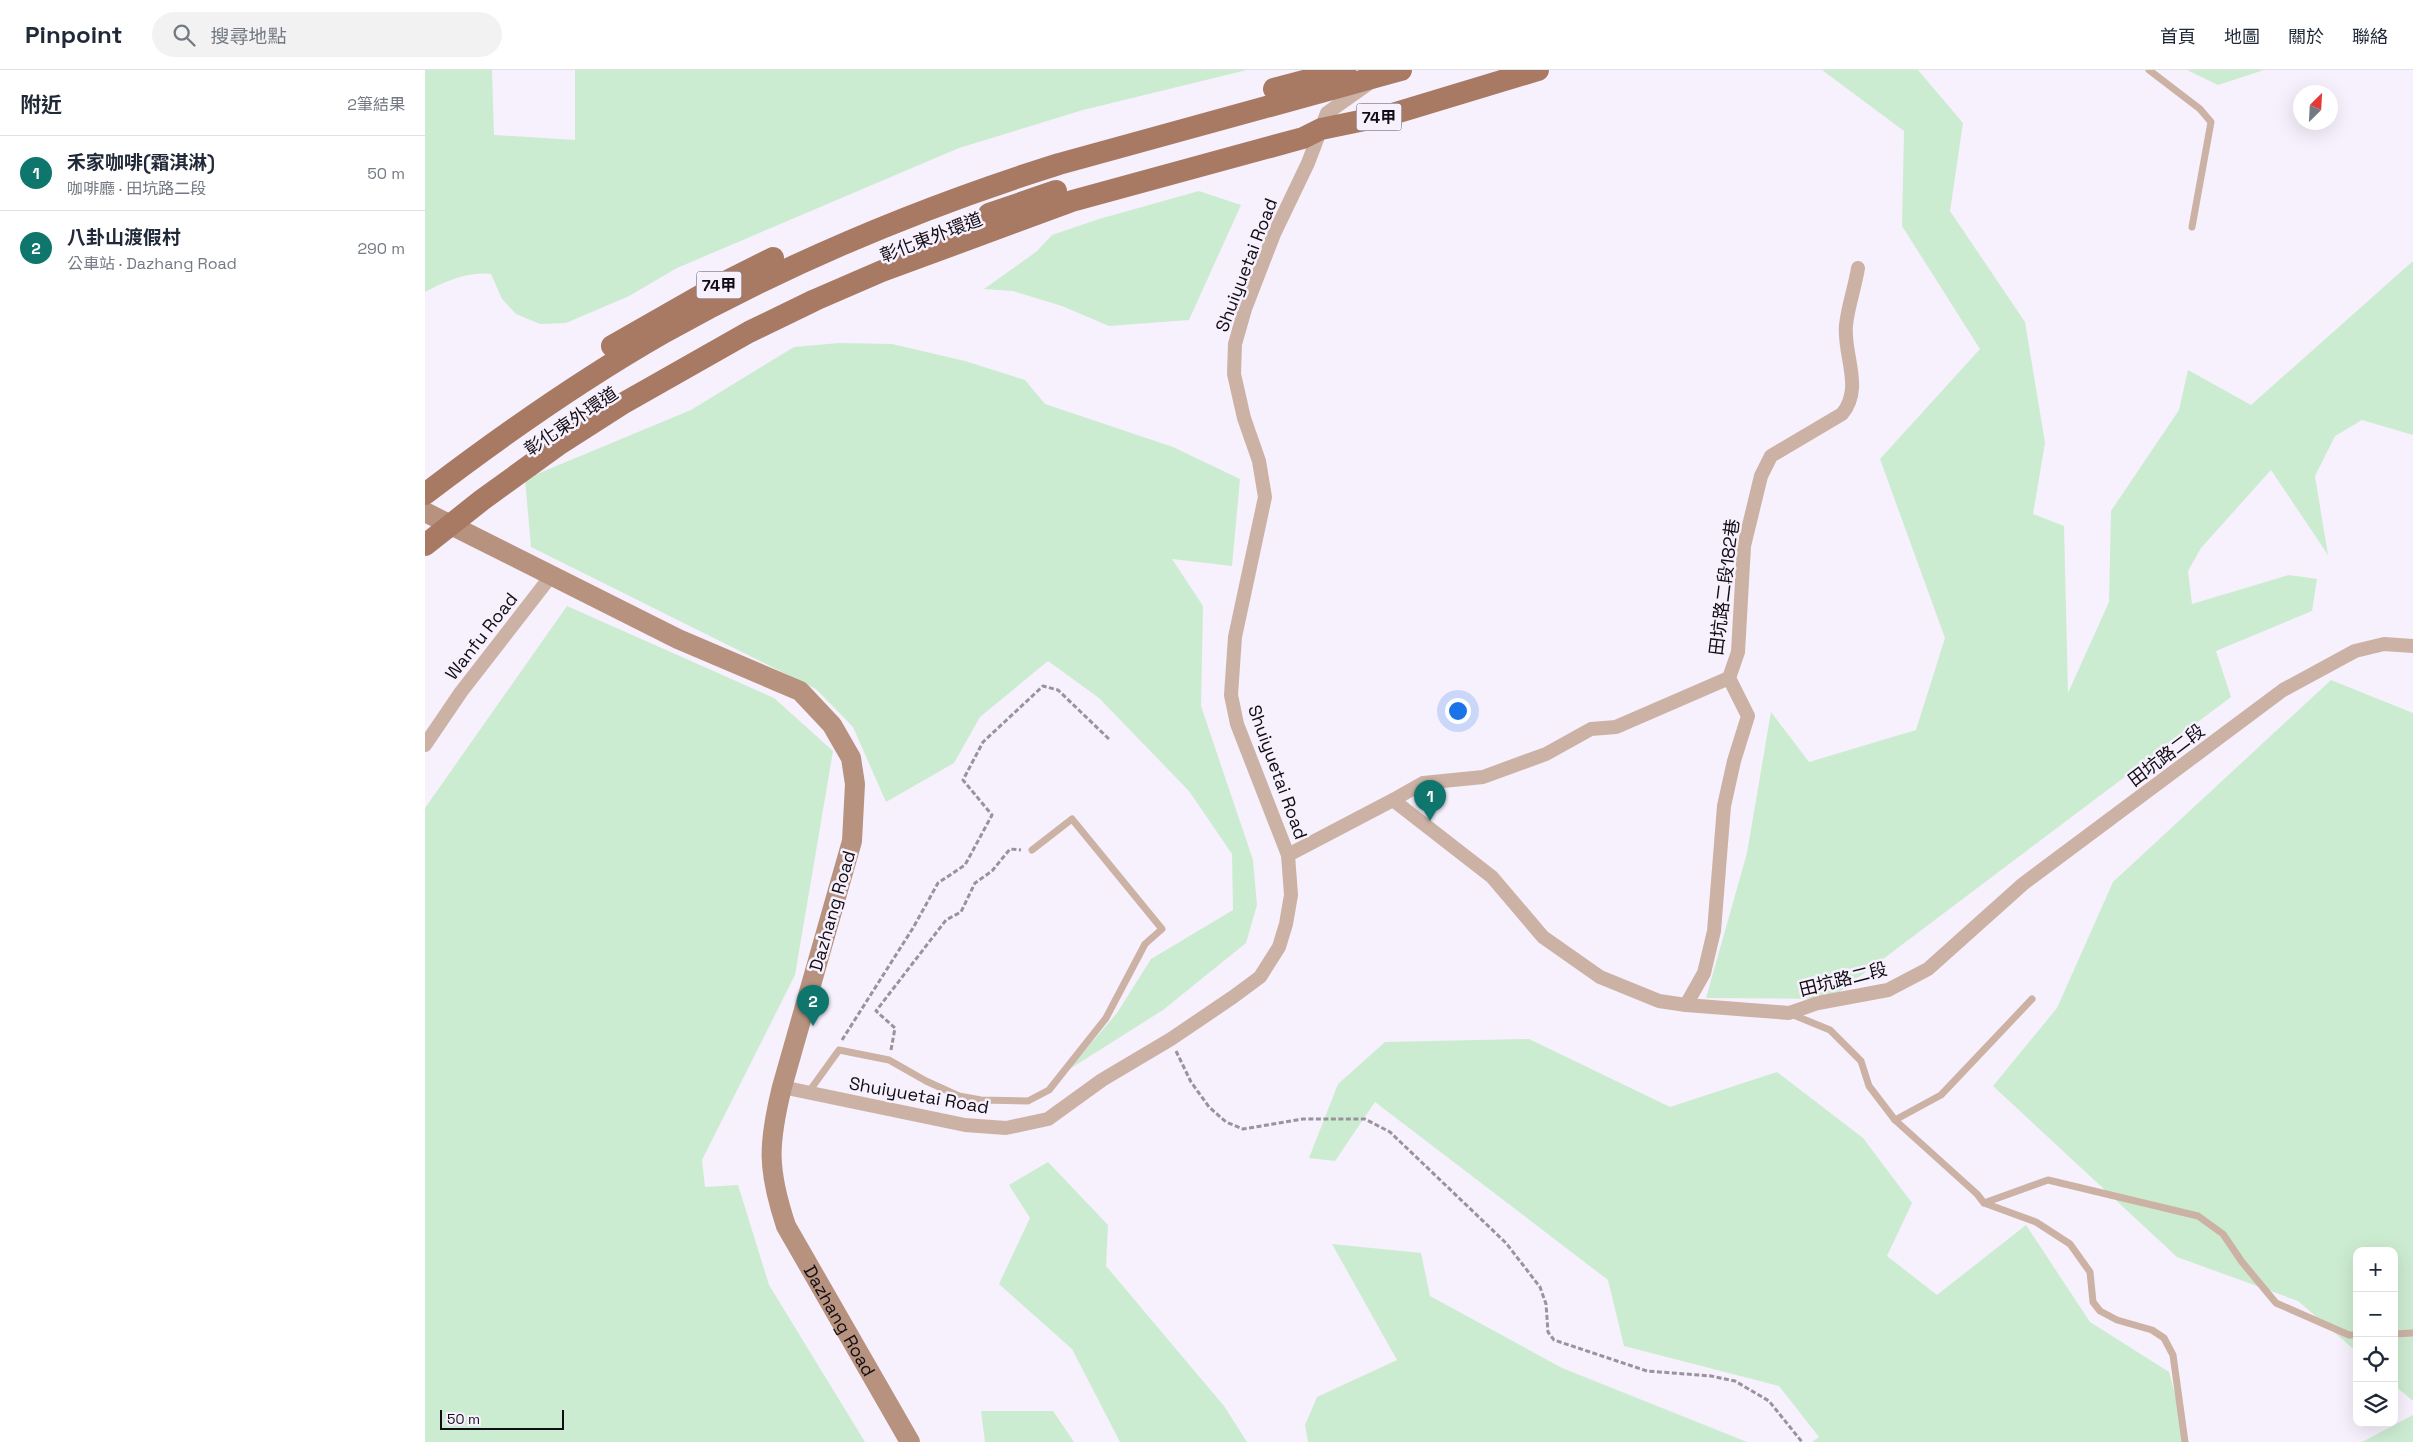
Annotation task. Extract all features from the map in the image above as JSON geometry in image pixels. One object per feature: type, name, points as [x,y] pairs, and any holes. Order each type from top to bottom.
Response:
[{"type":"main road","name":"74甲","points":[[1206,116],[1345,70]]},
{"type":"main road","name":"彰化東外環道","points":[[425,494],[535,413],[594,366],[662,334],[859,230],[1011,171],[1206,116],[1401,70]]},
{"type":"main road","name":"彰化東外環道","points":[[435,520],[550,433],[617,398],[676,354],[741,319],[807,287],[878,265],[1029,207],[1218,153],[1314,122],[1324,121],[1399,99],[1491,70]]},
{"type":"main road","name":"74甲","points":[[1324,121],[1389,115],[1538,70]]},
{"type":"main road","name":"74甲","points":[[425,476],[527,401],[594,366]]},
{"type":"main road","name":"74甲","points":[[425,545],[435,520]]},
{"type":"main road","name":"Dazhang Road","points":[[435,520],[508,552],[551,576],[678,639],[800,691],[832,725],[851,758],[855,784],[852,841],[782,1087],[773,1126],[770,1164],[775,1193],[786,1226],[910,1442]]},
{"type":"street","points":[[1324,121],[1379,74]]},
{"type":"street","name":"Shuiyuetai Road","points":[[782,1087],[965,1125],[1007,1128],[1048,1119],[1102,1080],[1171,1039],[1260,977],[1279,947],[1286,924],[1291,894],[1287,855],[1237,724],[1231,695],[1235,637],[1265,497],[1259,461],[1243,418],[1234,374],[1235,344],[1245,308],[1274,234],[1324,121]]},
{"type":"street","name":"田坑路二段182巷","points":[[1686,1005],[1704,973],[1714,931],[1724,806],[1734,761],[1748,716],[1729,678],[1738,652],[1744,546],[1761,476],[1771,456],[1842,414],[1850,405],[1853,385],[1846,326],[1859,268]]},
{"type":"street","name":"Wanfu Road","points":[[425,745],[461,692],[551,576]]},
{"type":"street","name":"田坑路二段","points":[[1393,800],[1492,877],[1543,937],[1600,978],[1659,1001],[1686,1005],[1789,1012],[1817,1003],[1888,990],[1928,969],[2023,884],[2283,690],[2355,651],[2384,644],[2413,646]]},
{"type":"street","points":[[1287,855],[1423,783],[1483,777],[1492,774],[1546,754],[1591,730],[1616,727],[1729,678]]},
{"type":"lane","points":[[2149,70],[2200,109],[2211,122],[2192,227]]},
{"type":"lane","points":[[808,1093],[839,1050],[889,1060],[925,1081],[959,1096],[981,1100],[1028,1100],[1049,1090],[1107,1018],[1145,944],[1162,930],[1072,819],[1032,850]]},
{"type":"lane","points":[[1895,1120],[1941,1095],[2032,1000]]},
{"type":"lane","points":[[1789,1012],[1830,1030],[1861,1061],[1869,1086],[1895,1120],[1977,1194],[1984,1203],[2036,1222],[2070,1244],[2090,1272],[2093,1302],[2100,1311],[2117,1320],[2152,1330],[2164,1338],[2173,1355],[2185,1442]]},
{"type":"lane","points":[[1984,1203],[2048,1180],[2198,1216],[2223,1234],[2275,1303],[2349,1335],[2353,1335]]},
{"type":"lane","points":[[2398,1334],[2413,1332]]},
{"type":"path","points":[[839,1050],[842,1040],[913,928],[938,883],[965,865],[992,815],[963,780],[983,742],[1043,686],[1059,690],[1110,740]]},
{"type":"path","points":[[889,1060],[895,1028],[876,1011],[946,920],[961,912],[975,883],[993,870],[1010,849],[1032,850]]},
{"type":"path","points":[[1171,1039],[1191,1082],[1209,1107],[1226,1122],[1243,1130],[1303,1119],[1365,1119],[1390,1132],[1506,1243],[1540,1287],[1546,1304],[1548,1332],[1554,1340],[1647,1371],[1711,1376],[1735,1381],[1769,1401],[1802,1442]]},
{"type":"green space","points":[[425,70],[492,70],[494,135],[575,140],[575,70],[1247,70],[1083,110],[959,148],[677,268],[629,296],[566,323],[540,324],[516,314],[502,299],[491,274],[466,275],[425,292]]},
{"type":"green space","points":[[1822,70],[1918,70],[1963,123],[1950,211],[2025,322],[2045,443],[2033,514],[2064,526],[2068,693],[2109,602],[2111,511],[2179,410],[2188,370],[2251,405],[2413,261],[2413,435],[2362,420],[2335,436],[2315,476],[2328,555],[2271,470],[2201,548],[2188,571],[2192,604],[2289,575],[2317,579],[2312,611],[2216,651],[2231,697],[1830,999],[1706,998],[1747,853],[1771,712],[1809,762],[1916,730],[1945,638],[1880,459],[1980,349],[1902,226],[1904,131]]},
{"type":"green space","points":[[2187,70],[2264,70],[2218,85]]},
{"type":"green space","points":[[1199,191],[1241,205],[1189,320],[1109,326],[1062,306],[1013,291],[984,289],[1036,252],[1052,235],[1099,219]]},
{"type":"green space","points":[[839,343],[892,344],[965,361],[1025,380],[1045,404],[1173,447],[1240,479],[1232,566],[1172,559],[1203,606],[1201,706],[1253,860],[1257,905],[1246,943],[1163,1010],[1068,1070],[1117,1013],[1151,959],[1233,910],[1232,854],[1189,791],[1099,698],[1048,661],[980,717],[954,763],[886,802],[853,727],[816,689],[531,547],[525,479],[691,410],[794,347]]},
{"type":"green space","points":[[567,606],[774,698],[833,751],[795,975],[702,1160],[705,1187],[738,1185],[769,1285],[865,1442],[425,1442],[425,808]]},
{"type":"green space","points":[[2331,680],[2413,713],[2413,1401],[2398,1388],[2398,1247],[2353,1247],[2353,1349],[2298,1301],[2177,1257],[1993,1086],[2057,1008],[2113,882]]},
{"type":"green space","points":[[1529,1039],[1670,1107],[1777,1072],[1863,1138],[1912,1203],[1887,1256],[1937,1295],[2026,1225],[2090,1322],[2169,1372],[2188,1442],[1812,1442],[1819,1437],[1779,1386],[1624,1346],[1608,1280],[1375,1102],[1335,1161],[1309,1158],[1338,1084],[1385,1042]]},
{"type":"green space","points":[[1048,1162],[1108,1225],[1106,1266],[1224,1406],[1247,1442],[1120,1442],[1072,1349],[999,1284],[1030,1218],[1009,1185]]},
{"type":"green space","points":[[1332,1244],[1421,1253],[1430,1296],[1562,1368],[1747,1442],[1308,1442],[1305,1425],[1317,1397],[1397,1360]]},
{"type":"green space","points":[[981,1411],[1053,1411],[1074,1442],[985,1442]]},
{"type":"green space","points":[[2413,1415],[2413,1442],[2362,1442],[2390,1427],[2398,1427],[2398,1423]]},
{"type":"place","name":"禾家咖啡(霜淇淋)","points":[[1430,821]]},
{"type":"place","name":"八卦山渡假村","points":[[813,1026]]}]
